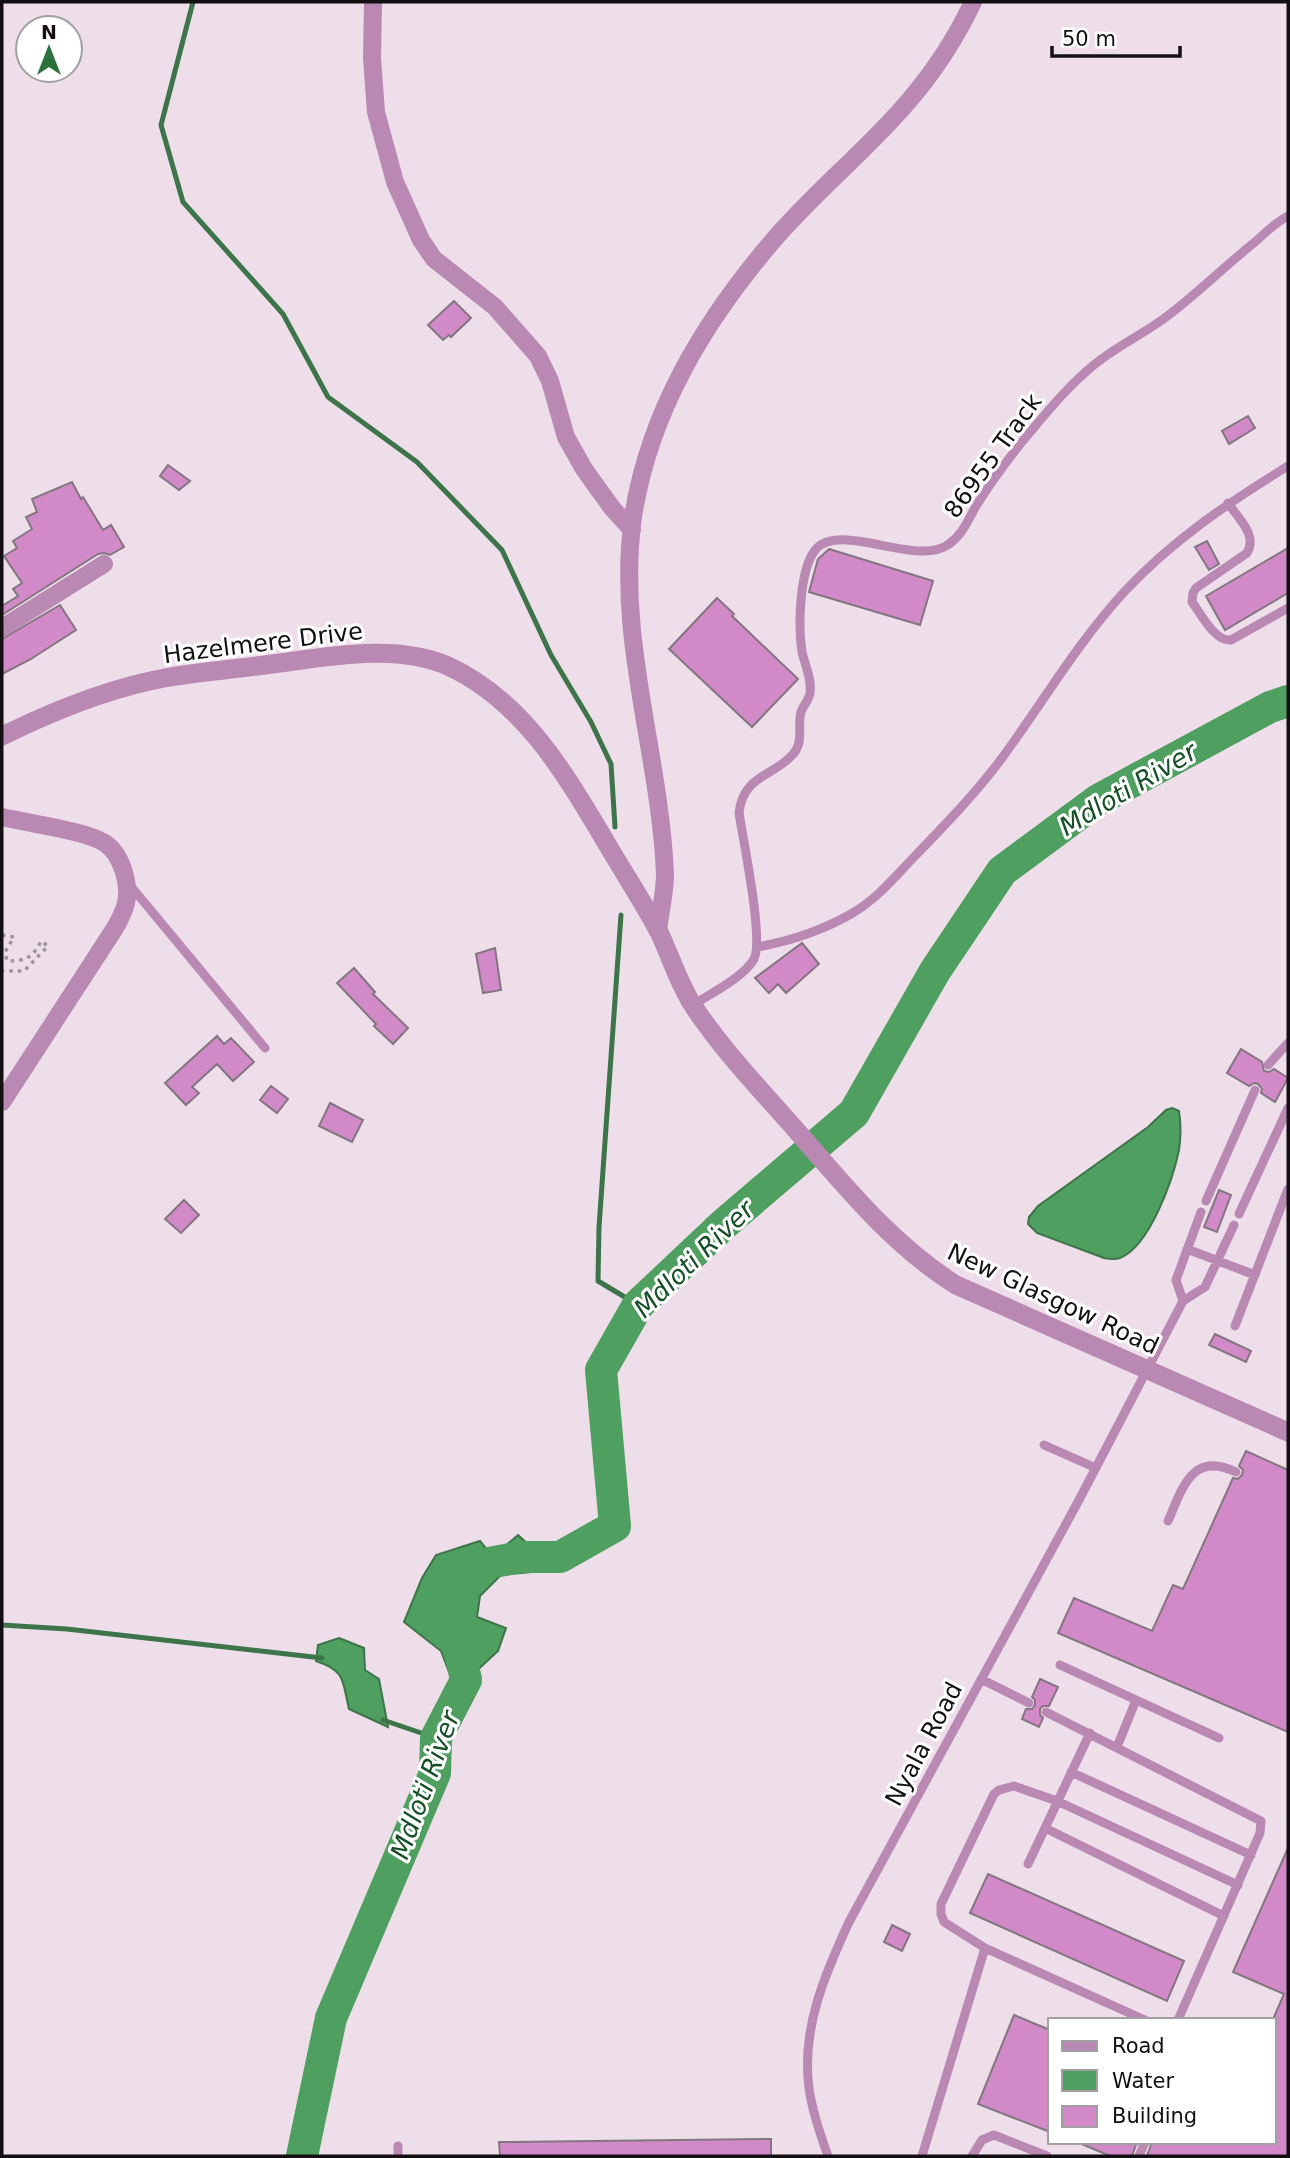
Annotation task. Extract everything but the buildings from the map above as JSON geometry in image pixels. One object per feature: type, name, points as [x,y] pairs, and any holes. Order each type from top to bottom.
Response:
[{"type":"street","points":[[373,2],[372,58],[376,112],[395,182],[421,240],[434,259],[495,307],[538,356],[550,382],[566,437],[584,469],[632,530]]},
{"type":"street","points":[[658,931],[665,877],[660,819],[631,637],[628,576],[639,485],[657,426],[668,397],[698,341],[771,242],[907,103],[941,58],[973,2]]},
{"type":"street","points":[[2,628],[104,564]]},
{"type":"street","name":"Hazelmere Drive","points":[[2,736],[43,716],[109,692],[169,677],[355,653],[405,655],[446,665],[487,688],[520,717],[567,776],[658,931],[693,1005]]},
{"type":"street","points":[[2,817],[93,838],[108,845],[119,860],[125,880],[127,903],[115,928],[2,1101]]},
{"type":"street","name":"New Glasgow Road","points":[[693,1005],[730,1055],[861,1203],[929,1268],[956,1285],[1288,1432]]},
{"type":"lane","name":"86955 Track","points":[[757,947],[739,813],[740,803],[755,782],[788,760],[799,746],[800,714],[810,695],[807,666],[802,652],[801,600],[807,564],[815,550],[826,542],[835,541],[881,545],[923,553],[946,547],[960,536],[976,505],[1009,457],[1062,393],[1097,363],[1170,315],[1226,265],[1288,216]]},
{"type":"lane","points":[[693,1005],[744,970],[754,958],[757,947],[790,941],[821,929],[854,912],[876,895],[957,813],[1002,759],[1088,635],[1125,592],[1195,526],[1288,466]]},
{"type":"lane","points":[[1228,503],[1252,538],[1252,545],[1247,553],[1196,588],[1192,602],[1222,640],[1226,641],[1288,607]]},
{"type":"lane","points":[[125,880],[265,1048]]},
{"type":"lane","points":[[1268,1065],[1288,1043]]},
{"type":"lane","points":[[1206,1201],[1255,1090]]},
{"type":"lane","points":[[1239,1214],[1288,1108]]},
{"type":"lane","points":[[1235,1326],[1288,1189]]},
{"type":"lane","points":[[1201,1212],[1176,1280],[1183,1301],[1205,1287],[1234,1225]]},
{"type":"lane","points":[[1187,1249],[1255,1275]]},
{"type":"lane","name":"Nyala Road","points":[[828,2156],[809,2087],[809,2048],[814,2009],[828,1969],[849,1922],[1096,1468],[1183,1301]]},
{"type":"lane","points":[[1044,1445],[1096,1468]]},
{"type":"lane","points":[[1168,1521],[1187,1479],[1194,1472],[1210,1465],[1222,1465],[1236,1472]]},
{"type":"lane","points":[[1060,1665],[1219,1738]]},
{"type":"lane","points":[[981,1679],[1029,1703]]},
{"type":"lane","points":[[1117,1747],[1136,1700]]},
{"type":"lane","points":[[1046,1712],[1256,1816],[1261,1821],[1251,1855],[1179,2018]]},
{"type":"lane","points":[[1028,1864],[1090,1733]]},
{"type":"lane","points":[[1071,1772],[1251,1855]]},
{"type":"lane","points":[[1141,2018],[985,1948],[944,1922],[941,1904],[994,1794],[1014,1786],[1057,1801],[1238,1885]]},
{"type":"lane","points":[[1045,1828],[1224,1916]]},
{"type":"lane","points":[[922,2156],[985,1948]]},
{"type":"lane","points":[[972,2156],[982,2140],[994,2135],[1047,2156]]},
{"type":"path","points":[[2,935],[14,937],[5,953],[7,961],[23,961],[35,954],[41,941],[48,946],[24,971],[2,971]]},
{"type":"water","points":[[1172,1108],[1179,1111],[1180,1121],[1180,1145],[1176,1162],[1166,1194],[1150,1226],[1131,1251],[1118,1259],[1104,1258],[1037,1233],[1028,1224],[1029,1217],[1038,1206]]},
{"type":"water","points":[[518,1535],[530,1546],[531,1572],[501,1575],[480,1596],[477,1617],[506,1628],[498,1651],[469,1678],[449,1672],[441,1651],[404,1622],[422,1578],[436,1555],[480,1541],[489,1552],[498,1552]]},
{"type":"water","points":[[339,1638],[364,1648],[365,1670],[379,1679],[388,1727],[349,1709],[338,1673],[316,1661],[318,1645]]},
{"type":"waterway","points":[[193,2],[161,125],[183,202],[283,314],[328,397],[417,462],[502,550],[551,655],[591,722],[611,764],[615,827]]},
{"type":"waterway","name":"Mdloti River","points":[[489,1563],[521,1557],[560,1557],[615,1526],[601,1370],[638,1305],[724,1224],[854,1113],[935,971],[1002,871],[1098,800],[1270,707],[1288,701]]},
{"type":"waterway","points":[[621,915],[599,1227],[598,1281],[638,1305]]},
{"type":"waterway","points":[[2,1625],[67,1629],[322,1658]]},
{"type":"waterway","name":"Mdloti River","points":[[302,2156],[331,2018],[435,1773],[436,1738],[466,1680],[456,1634]]},
{"type":"waterway","points":[[383,1720],[436,1738]]}]
